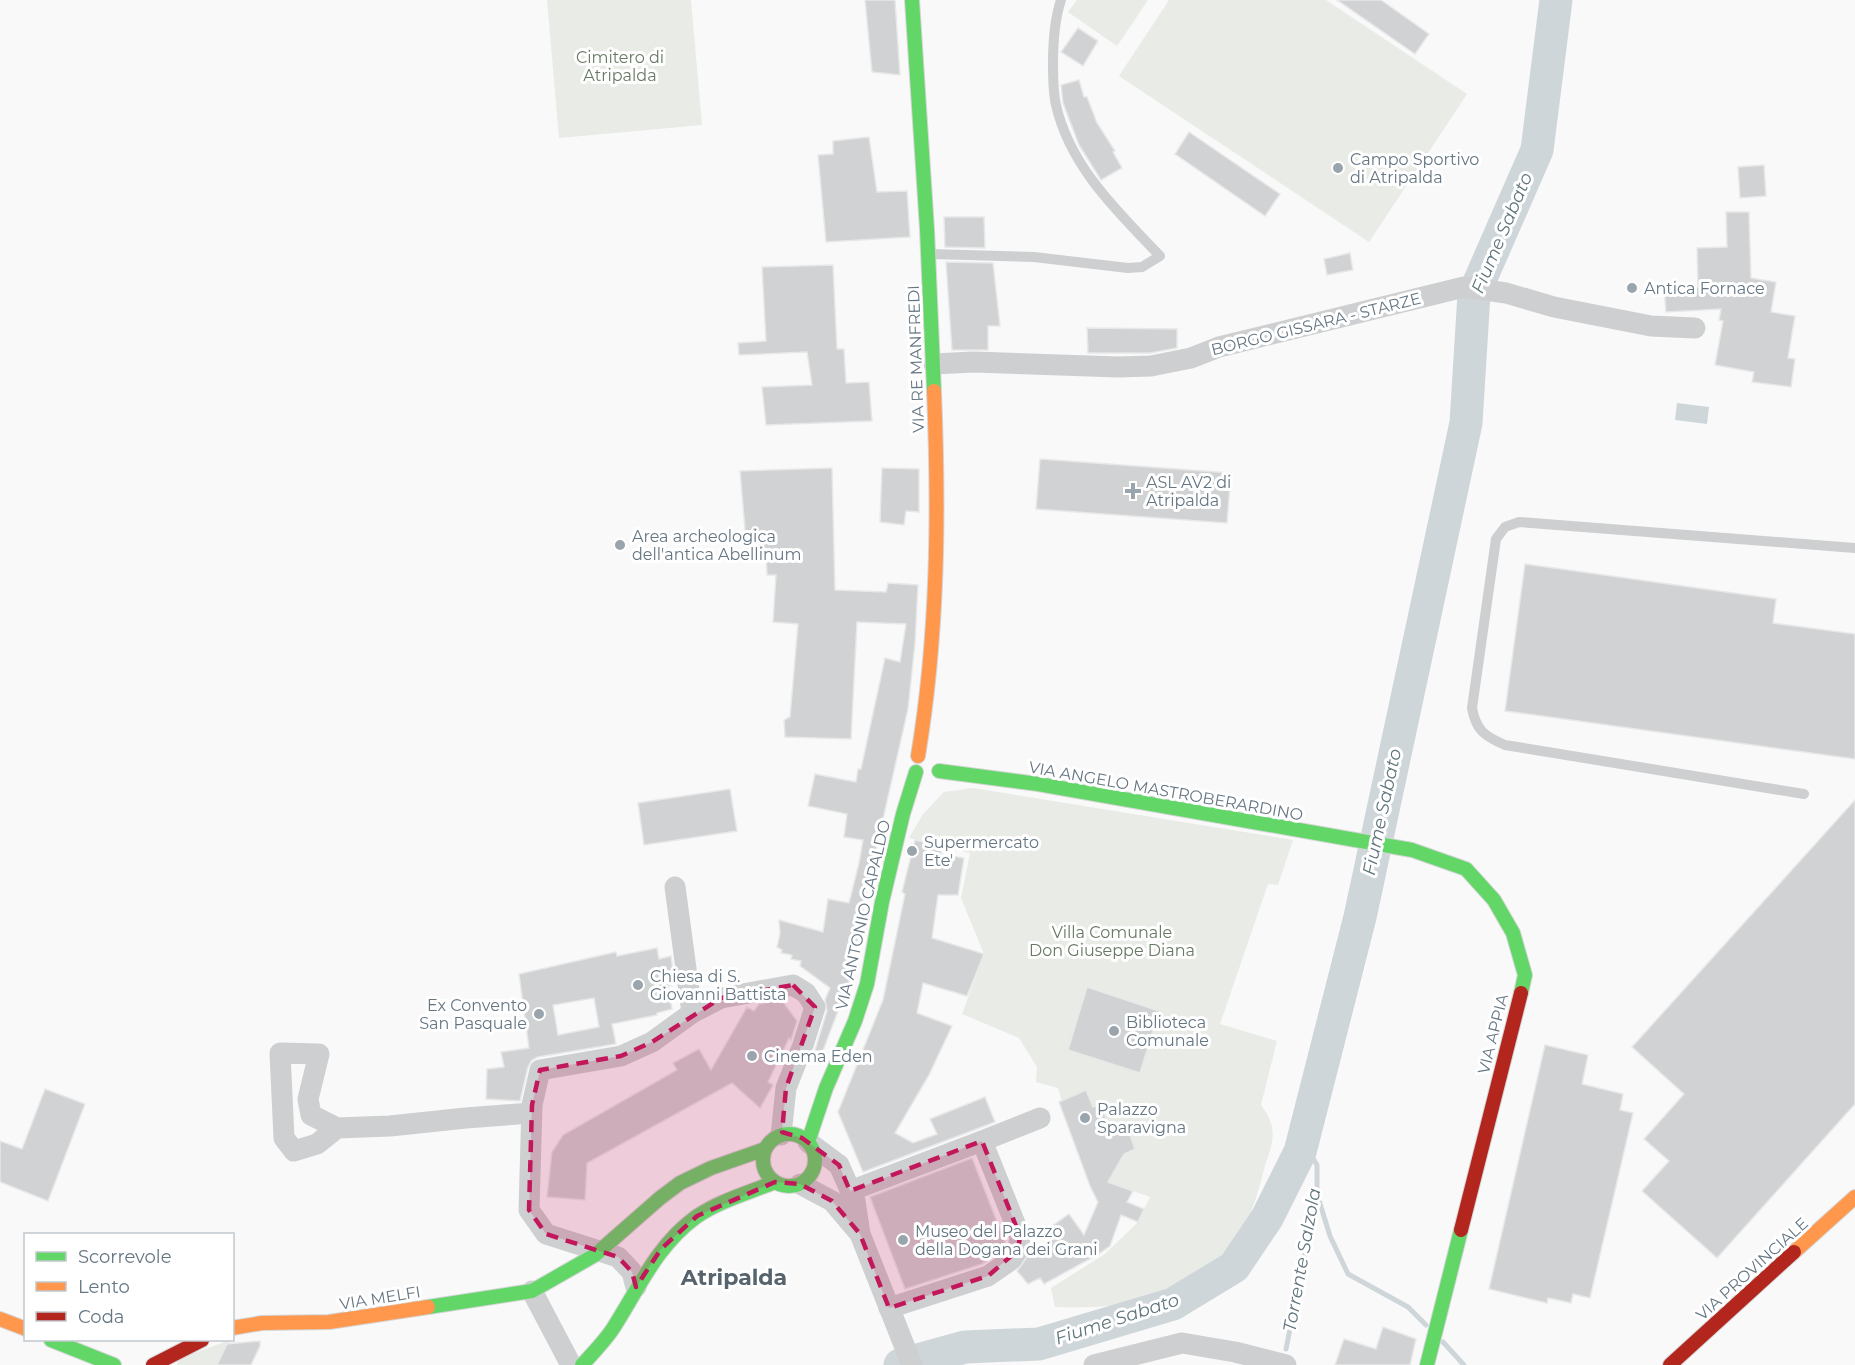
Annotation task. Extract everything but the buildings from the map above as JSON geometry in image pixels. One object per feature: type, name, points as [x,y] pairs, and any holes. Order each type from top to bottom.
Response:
[{"type":"street","name":"VIA RE MANFREDI","points":[[912,0],[934,364],[937,554],[925,717],[933,759]]},
{"type":"street","name":"BORGO GISSARA - STARZE","points":[[934,364],[973,362],[1151,366],[1191,358],[1219,347],[1464,286],[1506,293],[1554,307],[1650,326],[1695,328]]},
{"type":"street","name":"VIA ANGELO MASTROBERARDINO","points":[[916,772],[921,777],[929,779],[933,759],[981,777],[1050,786],[1346,839]]},
{"type":"street","name":"VIA ANTONIO CAPALDO","points":[[826,1088],[855,1021],[867,984],[882,902],[903,814],[916,772],[914,764],[933,759]]},
{"type":"street","name":"VIA ANTONIO CAPALDO","points":[[903,814],[925,787]]},
{"type":"street","name":"VIA APPIA","points":[[1346,839],[1412,850],[1466,869],[1494,900],[1514,933],[1525,975],[1427,1365]]},
{"type":"street","points":[[675,887],[692,1013]]},
{"type":"street","points":[[636,1287],[632,1272],[618,1257],[546,1234],[529,1210],[531,1113],[540,1070],[621,1056],[652,1042],[692,1013],[721,998],[793,985],[806,993],[814,1007],[803,1045],[786,1088],[793,1137],[812,1149],[814,1165],[812,1172],[800,1184]]},
{"type":"street","points":[[337,1128],[317,1144],[294,1151],[284,1138],[280,1053],[319,1054],[308,1100],[311,1115],[337,1128],[390,1126],[531,1113]]},
{"type":"street","points":[[826,1088],[816,1116],[793,1137],[769,1142],[763,1156],[765,1171],[775,1182],[783,1186],[800,1184],[831,1202],[860,1234]]},
{"type":"street","points":[[793,1137],[826,1088]]},
{"type":"street","points":[[816,1116],[855,1201],[860,1234],[912,1365]]},
{"type":"street","points":[[850,1191],[1040,1118]]},
{"type":"street","points":[[793,1137],[839,1165]]},
{"type":"street","points":[[892,1315],[988,1276],[1011,1260],[1018,1250],[1020,1236],[982,1141]]},
{"type":"street","name":"VIA MELFI","points":[[234,1328],[262,1323],[329,1322],[532,1291],[554,1281],[602,1251],[656,1200],[678,1184],[712,1166],[765,1149]]},
{"type":"street","points":[[582,1365],[613,1329],[636,1287],[661,1249],[678,1232],[697,1216],[775,1182]]},
{"type":"street","name":"VIA PROVINCIALE","points":[[1670,1365],[1855,1197]]},
{"type":"street","points":[[532,1291],[571,1365]]},
{"type":"street","points":[[0,1319],[24,1328]]},
{"type":"street","points":[[54,1341],[114,1365]]},
{"type":"street","points":[[153,1365],[200,1341]]},
{"type":"street","points":[[1094,1365],[1182,1343],[1235,1352],[1278,1363]]},
{"type":"lane","points":[[927,254],[1034,256],[1128,268],[1142,267],[1160,256],[1116,210],[1083,170],[1067,138],[1056,105],[1053,79],[1053,44],[1061,0]]},
{"type":"lane","points":[[1804,794],[1505,745],[1488,738],[1475,723],[1472,708],[1496,538],[1505,527],[1520,522],[1855,548]]},
{"type":"highlighted area","points":[[793,985],[815,1007],[786,1088],[782,1132],[802,1138],[839,1165],[850,1191],[982,1141],[1020,1236],[1018,1250],[988,1276],[889,1308],[860,1234],[832,1201],[800,1184],[775,1182],[697,1216],[661,1249],[636,1287],[632,1272],[618,1257],[546,1234],[529,1210],[532,1105],[540,1070],[621,1056],[652,1042],[721,998]]},
{"type":"green space","name":"Cimitero di Atripalda","points":[[547,0],[691,0],[702,125],[559,138]]},
{"type":"green space","points":[[1077,0],[1148,0],[1117,46],[1068,12]]},
{"type":"green space","name":"Campo Sportivo di Atripalda","points":[[1169,0],[1326,0],[1467,94],[1369,242],[1119,76]]},
{"type":"green space","name":"Villa Comunale Don Giuseppe Diana","points":[[973,788],[1293,840],[1278,885],[1268,884],[1220,1024],[1277,1041],[1261,1105],[1273,1131],[1271,1146],[1252,1208],[1236,1241],[1219,1261],[1199,1277],[1178,1289],[1131,1303],[1055,1307],[1051,1288],[1105,1254],[1138,1222],[1150,1197],[1107,1182],[1118,1156],[1135,1149],[1126,1125],[1111,1130],[1100,1104],[1093,1107],[1086,1090],[1062,1101],[1058,1088],[1036,1082],[1037,1067],[1019,1038],[962,1014],[984,954],[961,898],[970,853],[909,838],[923,814],[944,792]]},
{"type":"green space","points":[[229,1341],[217,1365],[177,1365],[178,1359]]},
{"type":"shaded area","points":[[1677,403],[1709,407],[1707,424],[1675,420]]},
{"type":"waterway","name":"Fiume Sabato","points":[[900,1365],[965,1347],[1039,1344],[1173,1304],[1234,1267],[1267,1218],[1300,1152],[1360,917],[1466,423],[1474,294],[1537,150],[1556,0]]},
{"type":"waterway","name":"Torrente Salzola","points":[[1286,1349],[1317,1194],[1317,1165],[1308,1150],[1304,1137]]},
{"type":"waterway","points":[[1317,1194],[1330,1236],[1348,1274],[1408,1307],[1426,1325]]},
{"type":"waterway","points":[[1443,1342],[1464,1365]]},
{"type":"traffic: fast","points":[[912,0],[927,229],[934,391]]},
{"type":"traffic: fast","points":[[939,771],[1038,784],[1412,850],[1466,869],[1494,900],[1513,933],[1525,975],[1521,993]]},
{"type":"traffic: fast","points":[[808,1142],[826,1088],[855,1021],[867,984],[882,902],[903,814],[916,772]]},
{"type":"traffic: fast","points":[[789,1134],[803,1138],[811,1146],[815,1160],[811,1174],[803,1182],[789,1186],[775,1182],[767,1174],[763,1160],[767,1146],[775,1138],[789,1134]]},
{"type":"traffic: fast","points":[[428,1307],[532,1291],[595,1255],[680,1183],[711,1168],[765,1149]]},
{"type":"traffic: fast","points":[[582,1365],[609,1335],[649,1269],[682,1229],[714,1206],[775,1182]]},
{"type":"traffic: fast","points":[[1427,1365],[1461,1230]]},
{"type":"traffic: fast","points":[[54,1341],[114,1365]]},
{"type":"traffic: slow","points":[[918,756],[925,711],[933,620],[936,528],[934,391]]},
{"type":"traffic: slow","points":[[1794,1252],[1855,1197]]},
{"type":"traffic: slow","points":[[234,1328],[262,1323],[329,1322],[428,1307]]},
{"type":"traffic: slow","points":[[0,1319],[24,1328]]},
{"type":"traffic: jam","points":[[1461,1230],[1521,993]]},
{"type":"traffic: jam","points":[[1670,1365],[1794,1252]]},
{"type":"traffic: jam","points":[[153,1365],[200,1341]]},
{"type":"place","name":"Campo Sportivo di Atripalda","points":[[1338,168]]},
{"type":"place","name":"Antica Fornace","points":[[1632,288]]},
{"type":"place","name":"ASL AV2 di Atripalda","points":[[1133,491]]},
{"type":"place","name":"Area archeologica dell'antica Abellinum","points":[[620,545]]},
{"type":"place","name":"Supermercato Ete'","points":[[912,851]]},
{"type":"place","name":"Chiesa di S. Giovanni Battista","points":[[638,985]]},
{"type":"place","name":"Ex Convento San Pasquale","points":[[539,1014]]},
{"type":"place","name":"Biblioteca Comunale","points":[[1114,1031]]},
{"type":"place","name":"Cinema Eden","points":[[752,1056]]},
{"type":"place","name":"Palazzo Sparavigna","points":[[1085,1118]]},
{"type":"place","name":"Museo del Palazzo della Dogana dei Grani","points":[[903,1240]]},
{"type":"district","name":"Atripalda","points":[[734,1277]]}]
